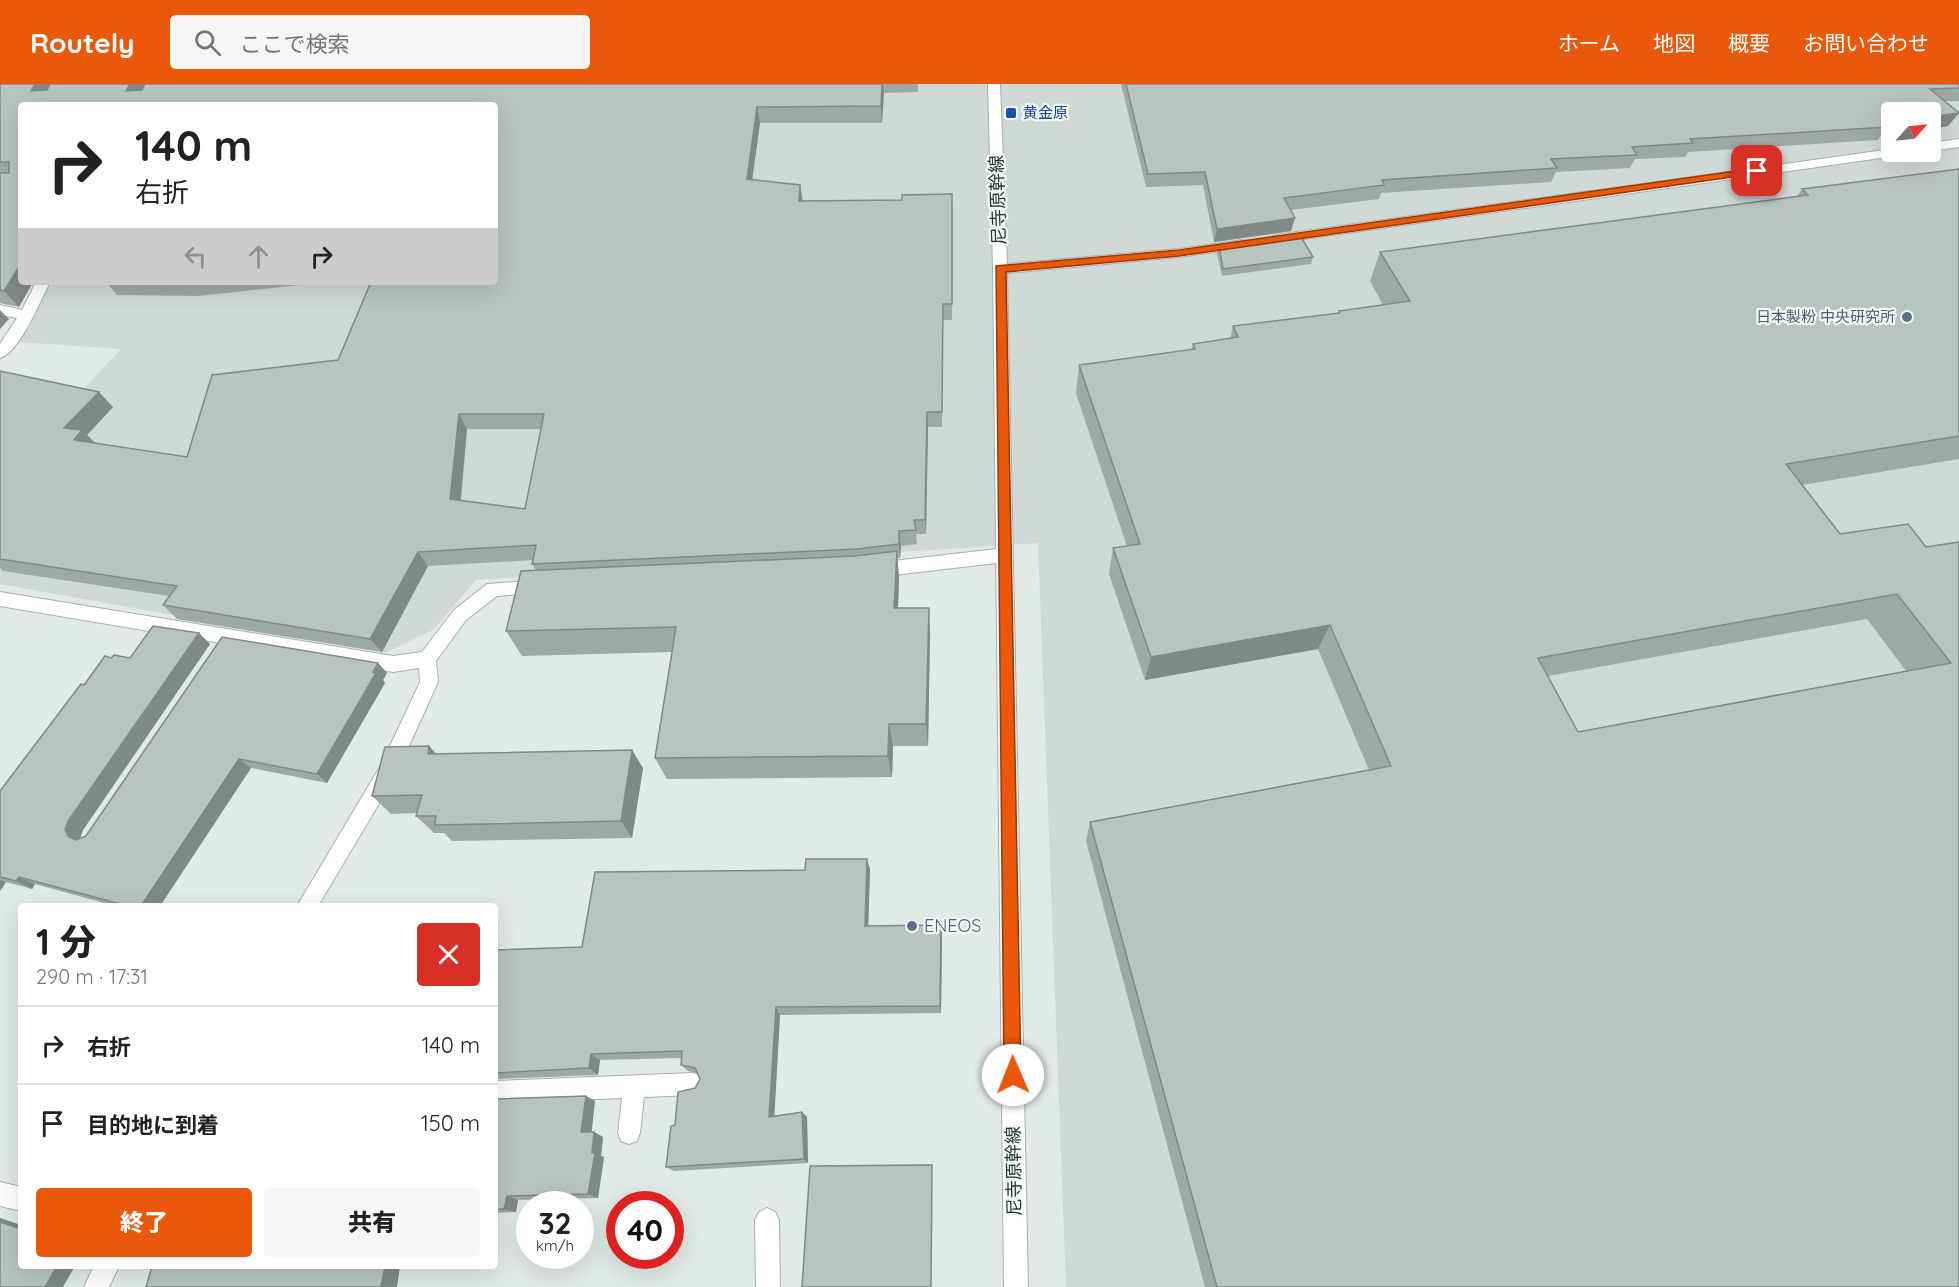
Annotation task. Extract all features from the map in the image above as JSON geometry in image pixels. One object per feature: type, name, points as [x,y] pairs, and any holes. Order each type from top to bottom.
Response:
[{"type":"street","name":"尼寺原幹線","points":[[994,84],[1000,269],[1016,1287]]},
{"type":"street","points":[[1941,145],[1959,142]]},
{"type":"street","points":[[1000,269],[1179,253],[1881,154]]},
{"type":"street","points":[[0,353],[13,341],[24,315],[41,285]]},
{"type":"street","points":[[0,310],[24,315]]},
{"type":"street","points":[[859,572],[1005,555]]},
{"type":"street","points":[[309,903],[388,771],[429,682],[427,659],[460,615],[493,589],[552,586]]},
{"type":"street","points":[[0,599],[393,664],[427,659]]},
{"type":"street","points":[[214,656],[227,637]]},
{"type":"street","points":[[498,1092],[693,1084]]},
{"type":"street","points":[[629,1133],[634,1087]]},
{"type":"street","points":[[0,1194],[18,1198]]},
{"type":"street","points":[[767,1220],[768,1287]]},
{"type":"street","points":[[96,1287],[105,1269]]},
{"type":"shaded area","points":[[162,84],[1959,84],[1959,1287],[1066,1287],[1038,543],[476,580],[433,630],[385,653],[0,584],[0,478],[121,349],[18,342],[49,285],[498,285],[498,102],[447,102]]},
{"type":"building","points":[[0,84],[35,84],[31,91],[47,90],[50,84],[130,84],[126,91],[142,90],[145,84],[882,84],[881,106],[757,107],[747,179],[800,185],[799,201],[902,200],[902,195],[952,194],[952,304],[943,304],[942,412],[927,412],[925,520],[914,520],[916,530],[899,531],[899,544],[857,549],[532,564],[536,545],[418,552],[370,639],[163,605],[177,586],[0,559],[0,371],[99,392],[64,428],[82,430],[74,440],[187,457],[212,375],[338,360],[370,285],[498,285],[498,102],[18,102],[18,268],[4,291],[0,290],[0,173],[9,173],[9,162],[0,162]],"holes":[[[459,414],[544,414],[525,509],[450,499]]]},
{"type":"building","points":[[1126,84],[1959,84],[1959,88],[1930,89],[1959,113],[1941,115],[1941,102],[1881,102],[1881,127],[1690,139],[1693,143],[1632,147],[1637,155],[1551,159],[1557,168],[1382,180],[1384,185],[1284,198],[1295,218],[1217,229],[1205,172],[1148,174]]},
{"type":"building","points":[[1959,169],[1959,436],[1786,464],[1840,534],[1908,524],[1926,547],[1959,542],[1959,1287],[1217,1287],[1090,822],[1391,766],[1330,625],[1151,657],[1113,548],[1140,544],[1079,365],[1195,349],[1193,344],[1238,337],[1233,326],[1340,313],[1339,311],[1410,301],[1380,252],[1808,195],[1802,189]],"holes":[[[1897,594],[1951,663],[1578,732],[1538,658]]]},
{"type":"building","points":[[1300,235],[1313,257],[1223,269],[1219,246]]},
{"type":"building","points":[[897,551],[894,608],[929,608],[926,724],[889,724],[888,756],[655,758],[676,627],[506,631],[521,571],[855,556]]},
{"type":"building","points":[[153,626],[199,633],[68,821],[65,830],[69,837],[76,840],[86,836],[222,637],[378,663],[373,672],[376,673],[317,774],[239,759],[143,903],[117,903],[19,877],[16,881],[0,877],[0,791],[105,656],[130,658]]},
{"type":"building","points":[[429,746],[428,754],[632,750],[621,821],[435,825],[436,816],[416,816],[422,795],[372,796],[385,747]]},
{"type":"building","points":[[806,859],[867,859],[865,926],[941,925],[940,1006],[776,1007],[769,1117],[802,1112],[804,1159],[666,1167],[671,1126],[675,1125],[678,1092],[695,1088],[700,1079],[695,1068],[681,1065],[682,1051],[591,1054],[589,1068],[498,1073],[498,950],[582,947],[595,872],[805,870]]},
{"type":"building","points":[[586,1096],[581,1132],[594,1132],[592,1153],[595,1153],[589,1191],[516,1191],[516,1196],[507,1196],[504,1209],[498,1209],[498,1099]]},
{"type":"building","points":[[932,1165],[931,1287],[802,1287],[810,1166]]},
{"type":"building","points":[[0,1222],[18,1228],[18,1269],[55,1269],[45,1287],[0,1287]]},
{"type":"building","points":[[151,1269],[384,1269],[381,1287],[146,1287]]},
{"type":"place","name":"黄金原","points":[[1011,113]]},
{"type":"place","name":"日本製粉 中央研究所","points":[[1907,317]]},
{"type":"place","name":"ENEOS","points":[[912,926]]},
{"type":"route","points":[[1013,1075],[1000,269],[1179,253],[1757,171]]}]
